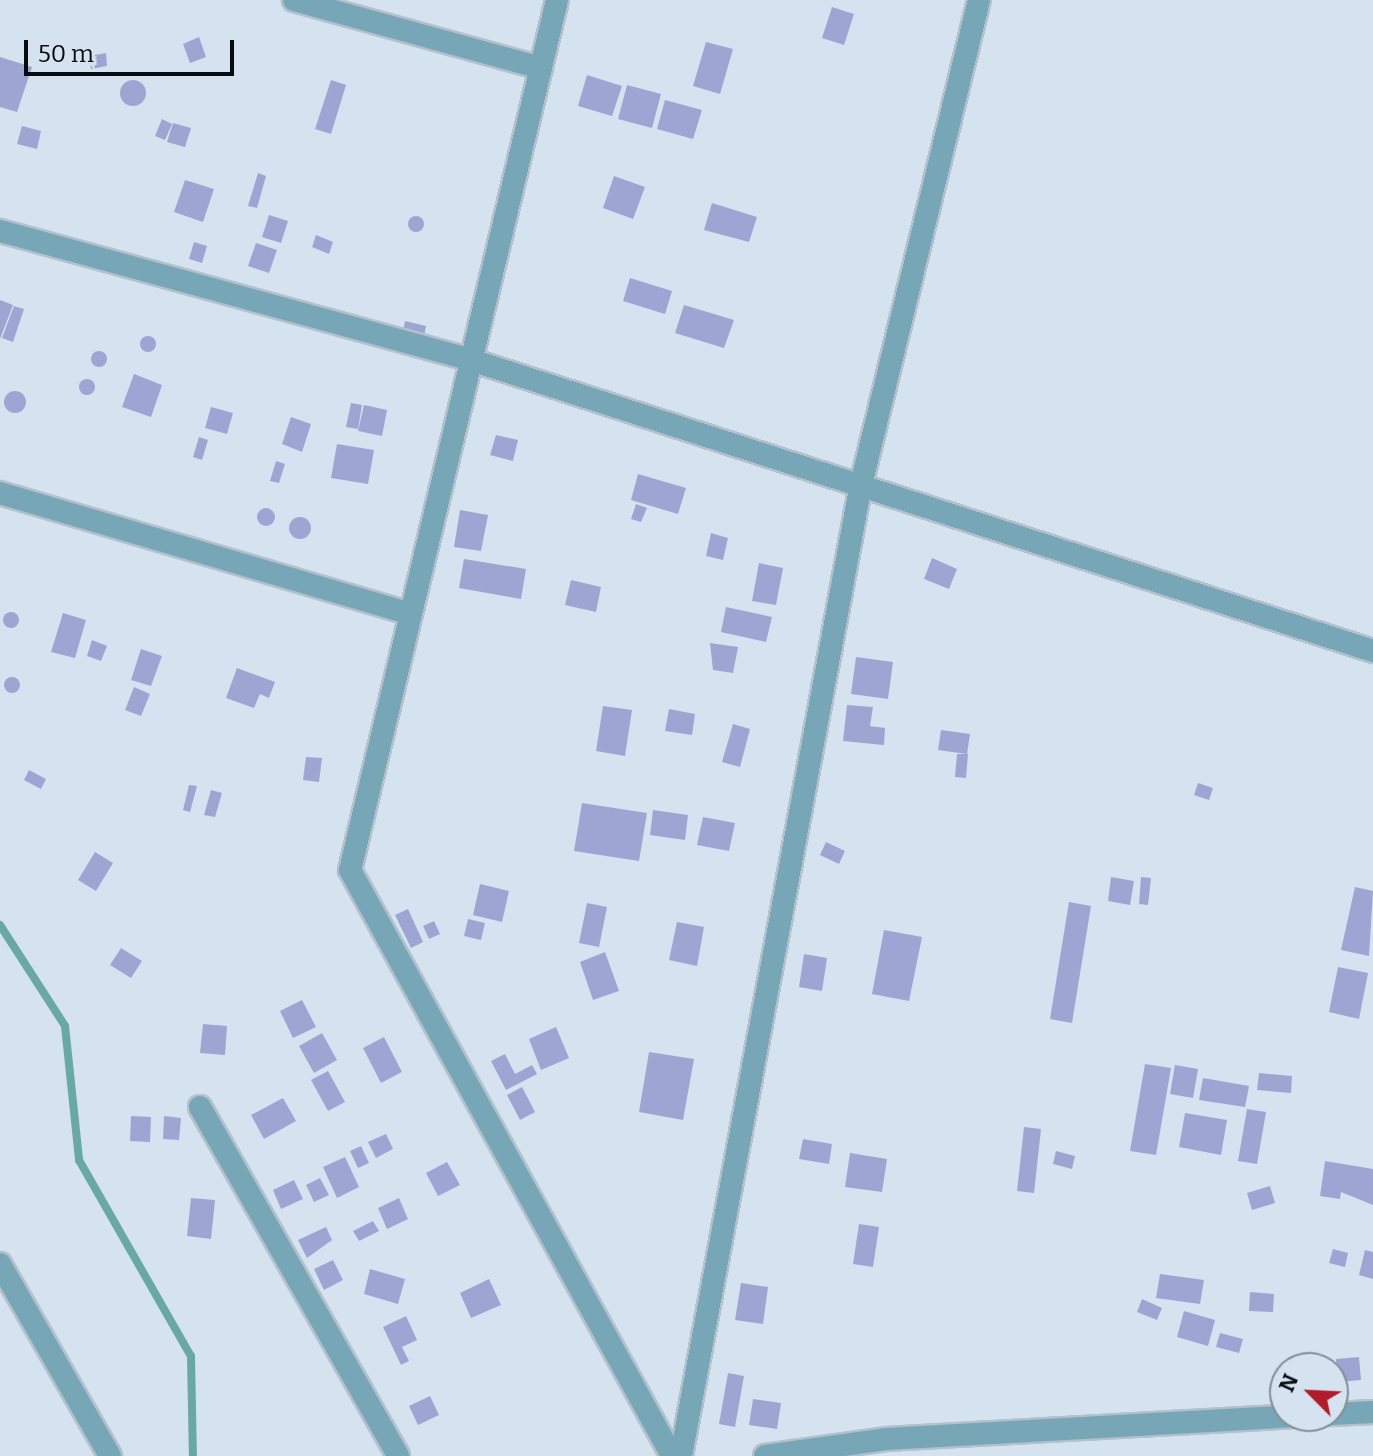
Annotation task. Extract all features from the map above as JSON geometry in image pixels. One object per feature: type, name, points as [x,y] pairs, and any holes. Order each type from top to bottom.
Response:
[{"type":"street","points":[[294,0],[541,68]]},
{"type":"street","points":[[557,0],[350,870],[672,1456]]},
{"type":"street","points":[[681,1456],[860,489],[979,0]]},
{"type":"street","points":[[0,231],[471,360],[860,489],[1373,651]]},
{"type":"street","points":[[0,493],[411,614]]},
{"type":"street","points":[[200,1107],[398,1456]]},
{"type":"street","points":[[0,1264],[110,1456]]},
{"type":"street","points":[[1349,1413],[1373,1412]]},
{"type":"street","points":[[765,1456],[1269,1418]]},
{"type":"building","points":[[832,7],[854,14],[844,45],[822,38]]},
{"type":"building","points":[[199,37],[206,57],[190,63],[183,44]]},
{"type":"building","points":[[706,42],[733,49],[720,94],[693,86]]},
{"type":"building","points":[[106,53],[107,66],[91,69],[89,56]]},
{"type":"building","points":[[0,57],[32,67],[17,112],[0,107]]},
{"type":"building","points":[[587,75],[622,86],[612,116],[578,106]]},
{"type":"building","points":[[133,80],[142,84],[146,93],[142,102],[133,106],[124,102],[120,93],[124,84]]},
{"type":"building","points":[[331,80],[346,85],[331,134],[315,129]]},
{"type":"building","points":[[627,85],[661,94],[652,128],[618,119]]},
{"type":"building","points":[[665,100],[702,110],[693,139],[657,129]]},
{"type":"building","points":[[162,119],[172,124],[165,140],[155,136]]},
{"type":"building","points":[[173,123],[191,128],[185,147],[167,142]]},
{"type":"building","points":[[22,126],[41,131],[37,149],[17,144]]},
{"type":"building","points":[[258,173],[266,176],[257,208],[248,206]]},
{"type":"building","points":[[614,176],[645,187],[633,219],[603,208]]},
{"type":"building","points":[[185,180],[214,189],[203,222],[174,212]]},
{"type":"building","points":[[712,203],[757,217],[749,242],[704,230]]},
{"type":"building","points":[[269,215],[288,221],[281,243],[262,237]]},
{"type":"building","points":[[413,216],[419,216],[424,224],[422,230],[413,232],[408,227],[408,221]]},
{"type":"building","points":[[316,235],[333,242],[329,254],[312,247]]},
{"type":"building","points":[[194,242],[207,246],[202,263],[189,259]]},
{"type":"building","points":[[256,243],[277,250],[269,273],[248,266]]},
{"type":"building","points":[[630,278],[672,291],[665,314],[623,301]]},
{"type":"building","points":[[0,300],[13,305],[0,339]]},
{"type":"building","points":[[684,305],[734,320],[724,348],[675,333]]},
{"type":"building","points":[[14,306],[24,309],[13,342],[2,338]]},
{"type":"building","points":[[405,321],[426,326],[423,341],[402,337]]},
{"type":"building","points":[[145,336],[151,336],[156,344],[154,350],[145,352],[140,347],[140,341]]},
{"type":"building","points":[[96,351],[102,351],[107,359],[105,365],[96,367],[91,362],[91,356]]},
{"type":"building","points":[[134,374],[162,385],[151,417],[122,407]]},
{"type":"building","points":[[84,379],[90,379],[95,387],[93,393],[84,395],[79,390],[79,384]]},
{"type":"building","points":[[15,391],[23,394],[26,402],[23,410],[15,413],[7,410],[4,402],[7,394]]},
{"type":"building","points":[[351,403],[362,405],[358,429],[346,427]]},
{"type":"building","points":[[364,405],[387,410],[382,436],[358,431]]},
{"type":"building","points":[[211,407],[233,413],[227,434],[205,428]]},
{"type":"building","points":[[291,417],[311,424],[302,452],[282,444]]},
{"type":"building","points":[[496,435],[518,440],[513,461],[490,455]]},
{"type":"building","points":[[199,437],[208,440],[202,460],[193,457]]},
{"type":"building","points":[[337,444],[374,450],[368,484],[331,478]]},
{"type":"building","points":[[276,461],[285,464],[279,483],[270,481]]},
{"type":"building","points":[[638,474],[686,488],[678,514],[631,500]]},
{"type":"building","points":[[636,504],[647,508],[641,522],[631,519]]},
{"type":"building","points":[[266,508],[275,517],[266,526],[257,517]]},
{"type":"building","points":[[460,510],[488,515],[481,551],[454,547]]},
{"type":"building","points":[[300,517],[308,520],[311,528],[308,536],[300,539],[292,536],[289,528],[292,520]]},
{"type":"building","points":[[711,533],[728,538],[723,560],[706,556]]},
{"type":"building","points":[[932,558],[957,569],[949,589],[924,579]]},
{"type":"building","points":[[464,559],[526,569],[521,599],[459,588]]},
{"type":"building","points":[[759,563],[783,568],[776,605],[752,601]]},
{"type":"building","points":[[571,580],[601,587],[596,612],[565,605]]},
{"type":"building","points":[[726,607],[772,617],[766,642],[721,632]]},
{"type":"building","points":[[8,612],[14,612],[19,620],[17,626],[8,628],[3,623],[3,617]]},
{"type":"building","points":[[63,613],[86,620],[75,658],[51,652]]},
{"type":"building","points":[[92,640],[107,646],[101,661],[87,656]]},
{"type":"building","points":[[710,643],[738,647],[733,673],[713,670]]},
{"type":"building","points":[[141,649],[162,656],[151,686],[131,680]]},
{"type":"building","points":[[856,657],[893,662],[888,699],[851,694]]},
{"type":"building","points":[[237,668],[275,682],[269,698],[260,694],[254,708],[226,698]]},
{"type":"building","points":[[9,677],[15,677],[20,685],[18,691],[9,693],[4,688],[4,682]]},
{"type":"building","points":[[134,687],[150,694],[141,716],[125,710]]},
{"type":"building","points":[[847,705],[873,707],[870,726],[885,728],[884,745],[843,741]]},
{"type":"building","points":[[603,706],[632,710],[625,756],[596,751]]},
{"type":"building","points":[[669,709],[695,714],[692,735],[665,731]]},
{"type":"building","points":[[733,724],[750,729],[740,767],[722,762]]},
{"type":"building","points":[[941,730],[970,734],[967,754],[938,750]]},
{"type":"building","points":[[957,754],[968,754],[966,778],[955,777]]},
{"type":"building","points":[[306,757],[322,758],[319,782],[303,780]]},
{"type":"building","points":[[29,770],[46,779],[41,789],[24,780]]},
{"type":"building","points":[[1198,783],[1213,788],[1209,800],[1194,795]]},
{"type":"building","points":[[189,785],[197,786],[190,812],[183,810]]},
{"type":"building","points":[[211,790],[222,793],[215,817],[204,815]]},
{"type":"building","points":[[582,803],[647,813],[639,861],[574,851]]},
{"type":"building","points":[[653,810],[688,815],[685,840],[650,835]]},
{"type":"building","points":[[703,817],[735,823],[729,851],[697,845]]},
{"type":"building","points":[[826,842],[845,851],[839,864],[820,855]]},
{"type":"building","points":[[95,852],[113,863],[96,891],[78,880]]},
{"type":"building","points":[[1111,877],[1134,881],[1130,905],[1108,901]]},
{"type":"building","points":[[1141,877],[1151,878],[1148,905],[1139,904]]},
{"type":"building","points":[[480,884],[509,891],[502,922],[473,915]]},
{"type":"building","points":[[1355,887],[1373,891],[1369,956],[1341,950]]},
{"type":"building","points":[[1069,902],[1091,906],[1072,1023],[1050,1019]]},
{"type":"building","points":[[587,903],[607,907],[599,947],[579,943]]},
{"type":"building","points":[[408,909],[423,942],[411,948],[395,915]]},
{"type":"building","points":[[468,919],[485,923],[481,940],[464,936]]},
{"type":"building","points":[[434,921],[440,934],[429,939],[423,926]]},
{"type":"building","points":[[677,922],[704,927],[697,966],[669,960]]},
{"type":"building","points":[[884,930],[922,937],[909,1001],[872,994]]},
{"type":"building","points":[[121,948],[142,961],[131,978],[110,965]]},
{"type":"building","points":[[605,952],[619,991],[593,1000],[580,962]]},
{"type":"building","points":[[804,954],[827,958],[822,991],[799,987]]},
{"type":"building","points":[[1338,967],[1368,973],[1359,1019],[1329,1012]]},
{"type":"building","points":[[302,1000],[316,1027],[293,1038],[280,1011]]},
{"type":"building","points":[[203,1024],[227,1026],[225,1055],[200,1053]]},
{"type":"building","points":[[556,1027],[569,1058],[541,1070],[529,1039]]},
{"type":"building","points":[[322,1033],[337,1060],[314,1073],[299,1046]]},
{"type":"building","points":[[384,1037],[402,1072],[381,1083],[363,1048]]},
{"type":"building","points":[[649,1052],[694,1059],[683,1120],[639,1112]]},
{"type":"building","points":[[505,1054],[515,1074],[532,1065],[537,1074],[506,1090],[491,1061]]},
{"type":"building","points":[[1145,1064],[1171,1068],[1156,1155],[1130,1151]]},
{"type":"building","points":[[1175,1065],[1198,1069],[1193,1098],[1170,1094]]},
{"type":"building","points":[[328,1071],[345,1102],[328,1111],[311,1080]]},
{"type":"building","points":[[1259,1073],[1292,1076],[1291,1093],[1257,1090]]},
{"type":"building","points":[[1203,1078],[1249,1086],[1245,1107],[1199,1100]]},
{"type":"building","points":[[522,1087],[535,1112],[520,1120],[507,1095]]},
{"type":"building","points":[[283,1098],[296,1121],[264,1139],[251,1115]]},
{"type":"building","points":[[1247,1109],[1266,1112],[1257,1164],[1238,1161]]},
{"type":"building","points":[[1185,1113],[1227,1120],[1221,1155],[1179,1147]]},
{"type":"building","points":[[131,1116],[151,1117],[150,1142],[130,1141]]},
{"type":"building","points":[[164,1116],[181,1118],[179,1140],[163,1139]]},
{"type":"building","points":[[1024,1127],[1041,1129],[1034,1193],[1017,1191]]},
{"type":"building","points":[[386,1134],[393,1149],[376,1158],[368,1142]]},
{"type":"building","points":[[803,1139],[832,1144],[829,1164],[799,1159]]},
{"type":"building","points":[[361,1146],[369,1163],[358,1168],[350,1151]]},
{"type":"building","points":[[1056,1151],[1075,1156],[1072,1169],[1053,1164]]},
{"type":"building","points":[[850,1153],[887,1159],[882,1192],[845,1187]]},
{"type":"building","points":[[345,1157],[359,1187],[337,1198],[323,1167]]},
{"type":"building","points":[[1325,1161],[1373,1169],[1373,1205],[1341,1192],[1340,1199],[1320,1196]]},
{"type":"building","points":[[447,1162],[460,1185],[438,1196],[426,1173]]},
{"type":"building","points":[[320,1178],[329,1195],[314,1202],[306,1185]]},
{"type":"building","points":[[294,1180],[303,1199],[281,1209],[273,1190]]},
{"type":"building","points":[[1270,1186],[1275,1203],[1252,1210],[1247,1193]]},
{"type":"building","points":[[191,1198],[215,1200],[211,1239],[187,1236]]},
{"type":"building","points":[[399,1198],[408,1219],[387,1229],[378,1208]]},
{"type":"building","points":[[373,1221],[379,1231],[359,1241],[353,1231]]},
{"type":"building","points":[[859,1224],[879,1227],[873,1267],[853,1264]]},
{"type":"building","points":[[326,1227],[332,1240],[307,1258],[298,1240]]},
{"type":"building","points":[[1333,1249],[1348,1253],[1345,1267],[1329,1263]]},
{"type":"building","points":[[1365,1250],[1373,1252],[1373,1279],[1359,1275]]},
{"type":"building","points":[[333,1260],[343,1280],[324,1290],[314,1269]]},
{"type":"building","points":[[370,1269],[405,1279],[398,1304],[364,1294]]},
{"type":"building","points":[[1160,1274],[1204,1280],[1200,1304],[1156,1298]]},
{"type":"building","points":[[489,1279],[501,1305],[471,1318],[460,1293]]},
{"type":"building","points":[[741,1283],[768,1287],[763,1324],[735,1320]]},
{"type":"building","points":[[1250,1292],[1274,1294],[1273,1312],[1249,1311]]},
{"type":"building","points":[[1142,1299],[1162,1308],[1157,1320],[1137,1312]]},
{"type":"building","points":[[1184,1311],[1215,1320],[1208,1346],[1177,1337]]},
{"type":"building","points":[[406,1316],[417,1340],[402,1347],[409,1361],[401,1365],[383,1327]]},
{"type":"building","points":[[1220,1333],[1243,1339],[1239,1353],[1216,1347]]},
{"type":"building","points":[[1359,1357],[1361,1380],[1349,1381],[1349,1358]]},
{"type":"building","points":[[728,1373],[744,1376],[735,1427],[719,1424]]},
{"type":"building","points":[[430,1396],[439,1415],[418,1425],[409,1406]]},
{"type":"building","points":[[753,1399],[781,1403],[777,1429],[749,1425]]},
{"type":"waterway","points":[[0,925],[65,1026],[79,1160],[191,1356],[193,1456]]}]
